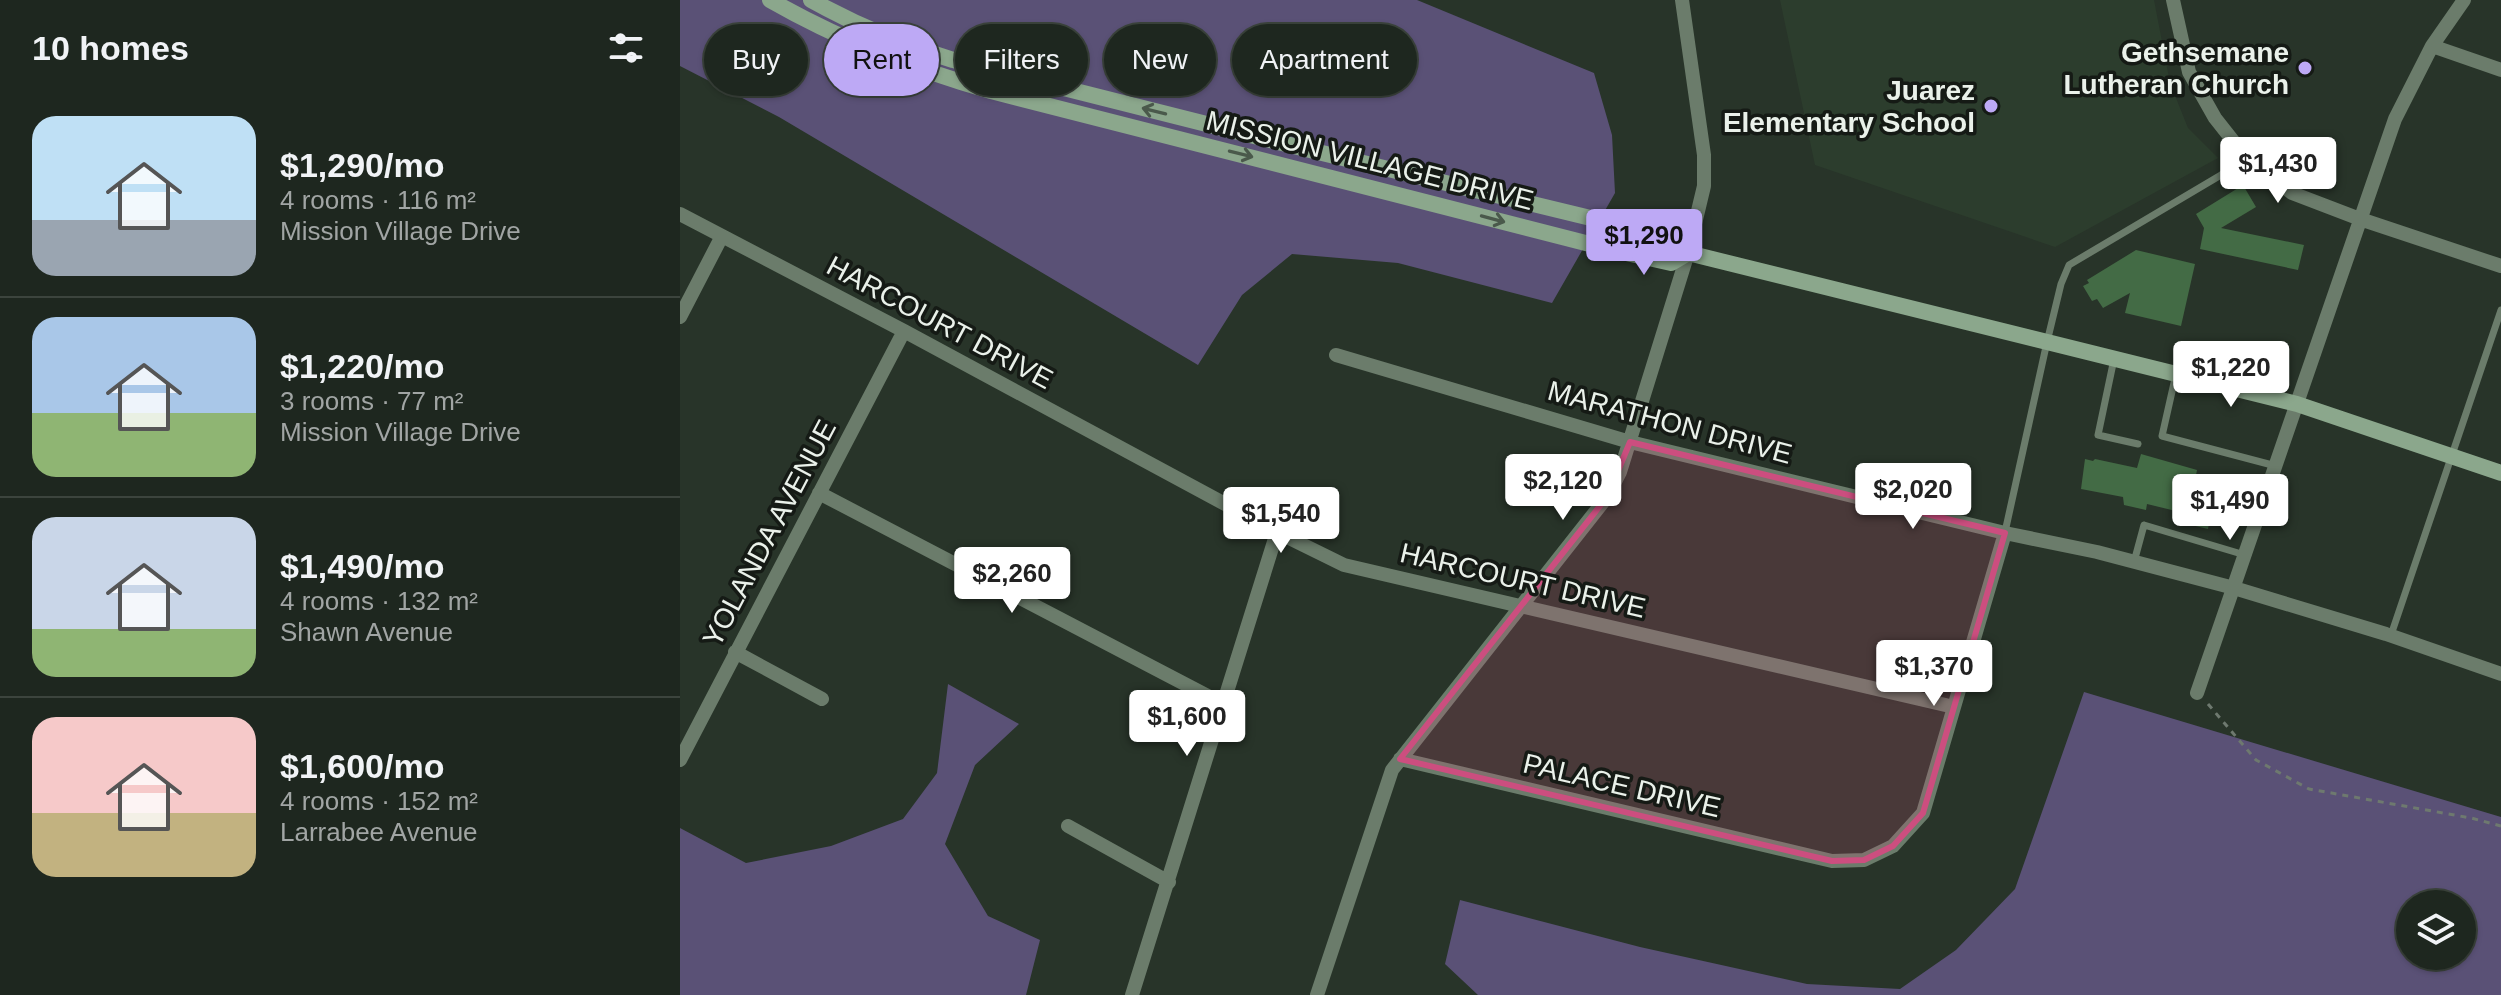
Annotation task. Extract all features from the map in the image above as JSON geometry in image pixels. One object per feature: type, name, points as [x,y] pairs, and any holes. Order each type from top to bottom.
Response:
[{"type":"main road","name":"MISSION VILLAGE DRIVE","points":[[770,0],[816,25],[894,60],[979,87],[1613,250],[1671,263],[1688,253]]},
{"type":"main road","name":"MISSION VILLAGE DRIVE","points":[[811,0],[856,24],[953,60],[1636,229],[1672,239],[1688,253],[2297,404],[2501,473]]},
{"type":"street","points":[[1317,995],[1392,770],[1607,497],[1620,472],[1688,253],[1704,186],[1704,155],[1682,0]]},
{"type":"street","points":[[2173,0],[2189,72],[2215,118],[2245,156],[2292,193],[2501,266]]},
{"type":"street","points":[[2197,693],[2395,119],[2432,46],[2464,0]]},
{"type":"street","points":[[2432,46],[2501,70]]},
{"type":"street","name":"HARCOURT DRIVE","points":[[680,214],[1344,565],[1954,707]]},
{"type":"street","points":[[680,317],[722,236]]},
{"type":"street","name":"YOLANDA AVENUE","points":[[680,760],[904,331]]},
{"type":"street","name":"MARATHON DRIVE","points":[[1336,355],[1630,442],[2234,588],[2391,635],[2501,674]]},
{"type":"street","points":[[819,493],[1223,704]]},
{"type":"street","points":[[1132,995],[1277,532]]},
{"type":"street","name":"PALACE DRIVE","points":[[1400,759],[1832,861],[1864,860],[1893,846],[1923,813],[2005,533]]},
{"type":"street","points":[[735,652],[822,699]]},
{"type":"street","points":[[1068,826],[1169,882]]},
{"type":"lane","points":[[2005,533],[2047,342],[2061,284],[2069,265],[2221,175],[2245,156]]},
{"type":"lane","points":[[2391,635],[2501,310]]},
{"type":"lane","points":[[2114,359],[2098,435],[2138,444]]},
{"type":"lane","points":[[2176,374],[2162,436],[2276,466]]},
{"type":"lane","points":[[2134,562],[2144,525],[2245,555]]},
{"type":"path","points":[[2197,693],[2256,760],[2309,789],[2501,826]]},
{"type":"highlighted area","points":[[1630,442],[2005,533],[1923,813],[1893,846],[1864,860],[1832,861],[1400,759],[1607,497]]},
{"type":"shaded area","points":[[680,0],[1417,0],[1594,73],[1612,135],[1615,193],[1552,303],[1398,263],[1292,254],[1242,295],[1198,365],[779,117],[738,96],[808,96],[808,24],[704,24],[704,78],[680,66]]},
{"type":"shaded area","name":"Juarez Elementary School","points":[[1780,0],[2154,0],[2170,83],[2188,128],[2218,158],[2055,247],[1815,165]]},
{"type":"shaded area","points":[[948,684],[1019,724],[975,765],[945,844],[988,916],[1040,940],[1026,995],[680,995],[680,828],[746,863],[831,846],[903,819],[937,773]]},
{"type":"shaded area","points":[[2084,692],[2501,817],[2501,995],[1478,995],[1445,964],[1460,900],[1640,947],[1807,984],[1900,989],[1956,950],[2015,889]]},
{"type":"building","points":[[2243,185],[2256,207],[2221,228],[2304,245],[2298,270],[2200,249],[2204,228],[2196,214]]},
{"type":"building","points":[[2136,250],[2195,264],[2181,326],[2125,313],[2130,293],[2103,308],[2097,299],[2092,301],[2083,286],[2089,283],[2087,280]]},
{"type":"building","points":[[2141,454],[2197,470],[2196,475],[2217,481],[2208,529],[2183,523],[2184,513],[2147,504],[2146,510],[2124,505],[2123,497],[2081,489],[2085,459],[2137,468]]},
{"type":"place","name":"Gethsemane Lutheran Church","points":[[2305,68]]},
{"type":"place","name":"Juarez Elementary School","points":[[1991,106]]}]
